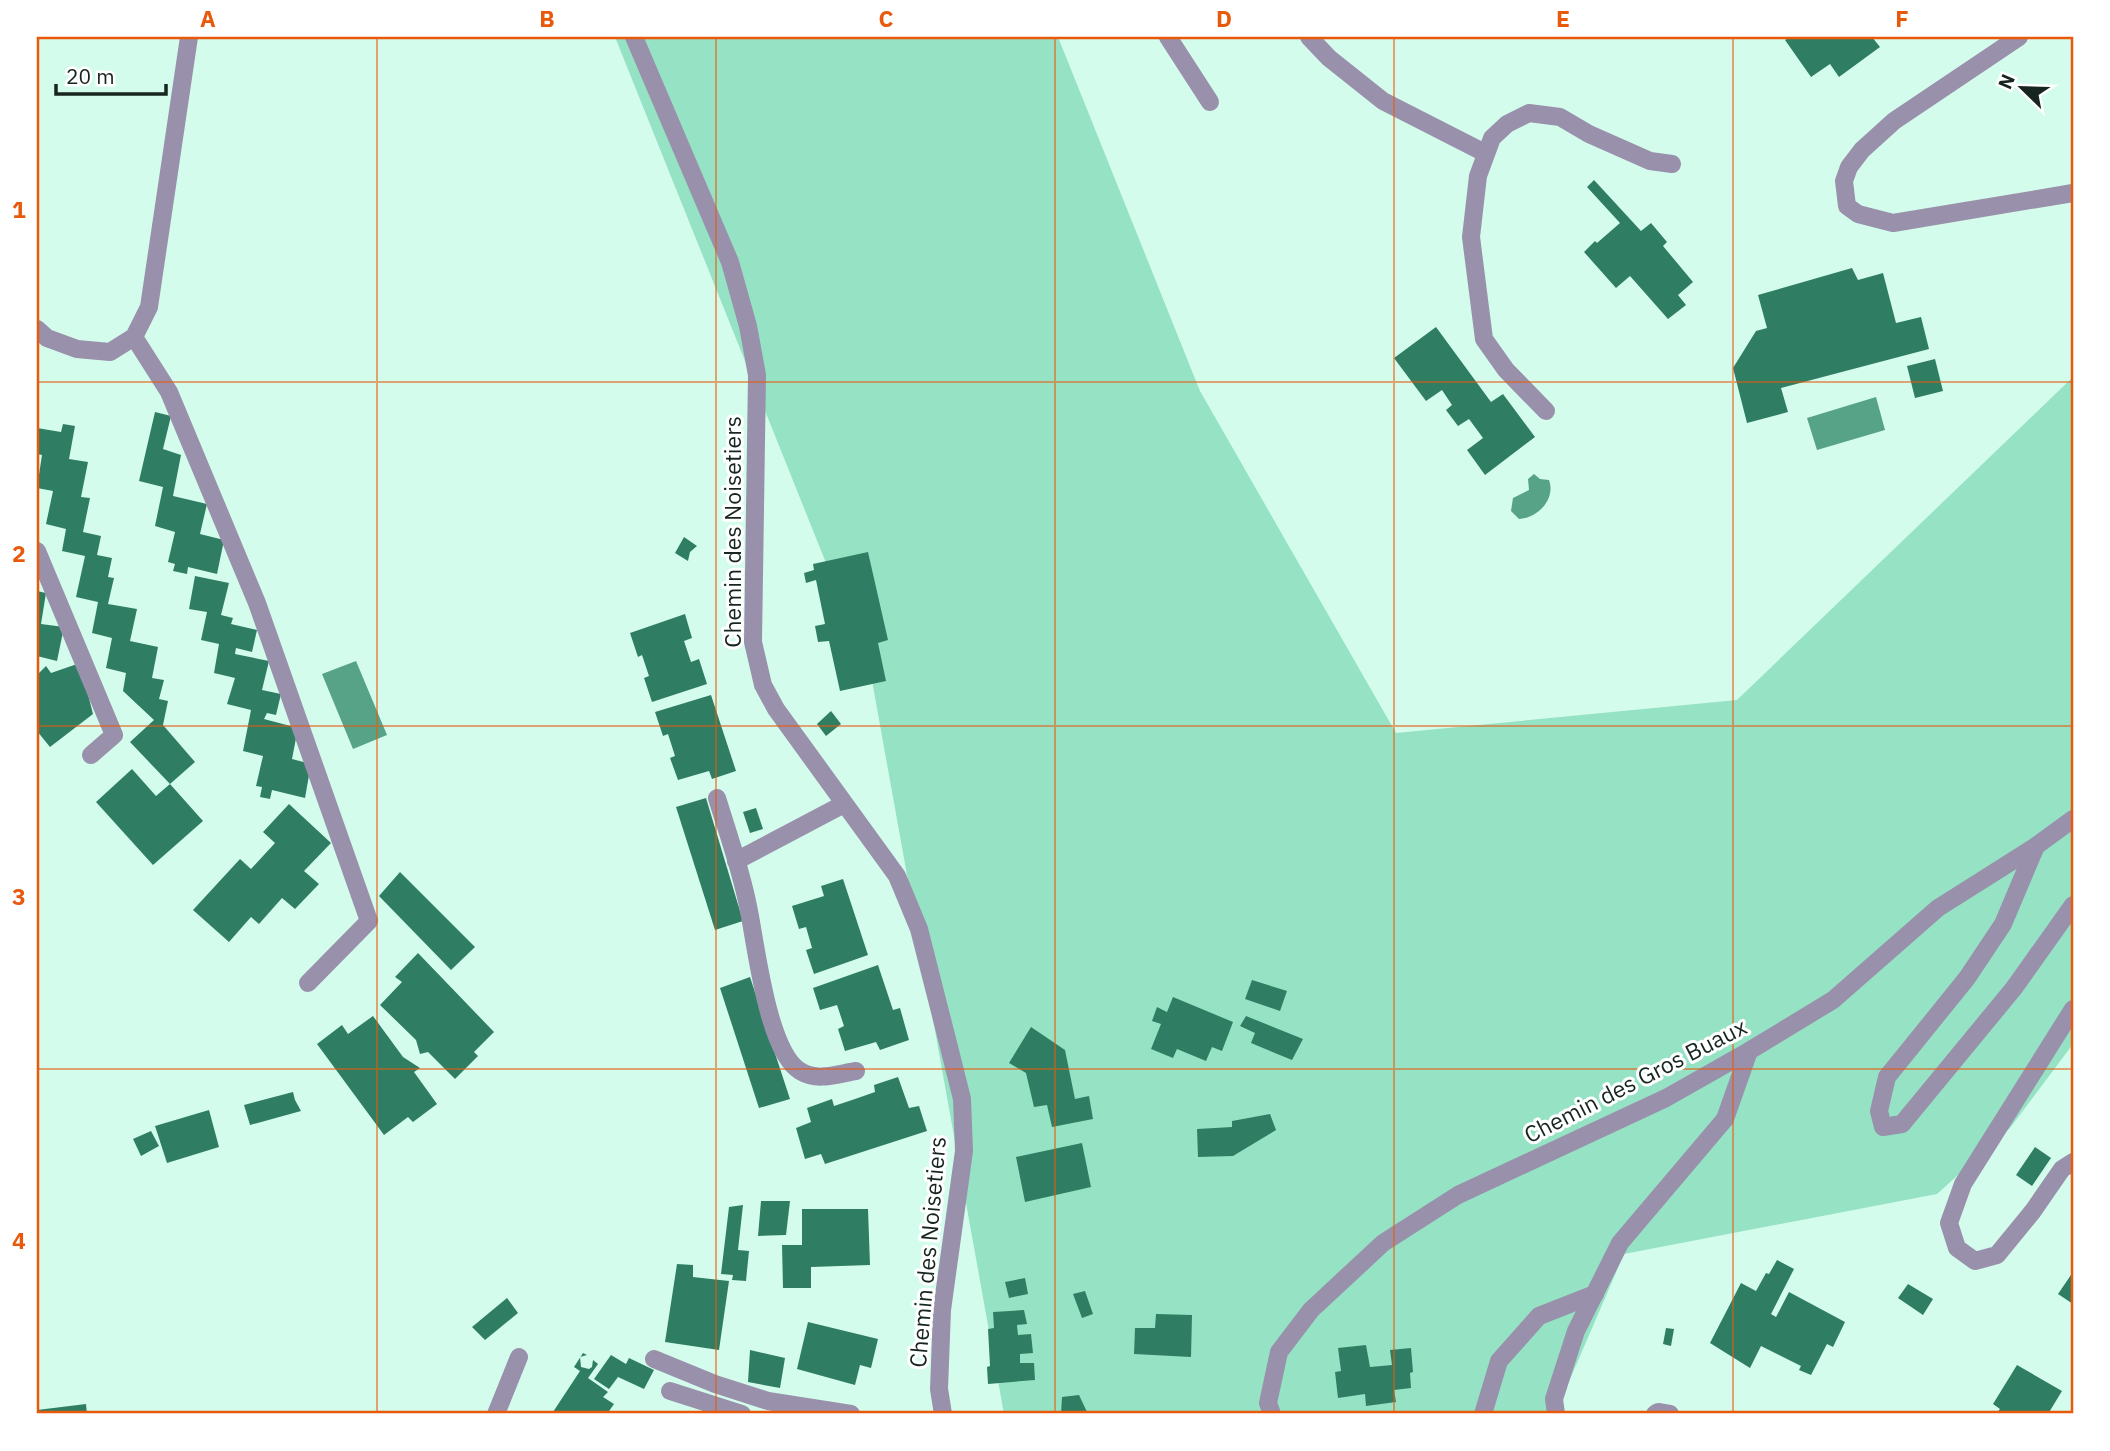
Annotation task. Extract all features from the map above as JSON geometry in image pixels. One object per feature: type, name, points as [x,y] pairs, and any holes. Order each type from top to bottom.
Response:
[{"type":"street","points":[[37,329],[47,338],[77,349],[110,352],[134,337],[149,307],[189,37]]},
{"type":"street","name":"Chemin des Noisetiers","points":[[634,37],[730,262],[748,326],[757,375],[753,642],[756,664],[763,685],[776,709],[897,876],[919,929],[962,1099],[964,1151],[942,1310],[939,1389],[943,1414]]},
{"type":"street","points":[[1168,37],[1210,102]]},
{"type":"street","points":[[1309,37],[1329,58],[1382,101],[1485,153]]},
{"type":"street","points":[[2019,37],[1895,121],[1863,150],[1849,167],[1844,181],[1847,206],[1858,214],[1893,223],[2073,193]]},
{"type":"street","points":[[1546,411],[1506,370],[1484,339],[1471,237],[1478,176],[1492,138],[1507,124],[1529,113],[1560,117],[1650,162],[1672,164]]},
{"type":"street","points":[[134,337],[169,392],[257,603],[369,920],[308,983]]},
{"type":"street","points":[[37,551],[114,735],[90,755]]},
{"type":"street","points":[[717,798],[748,905],[760,982],[783,1053],[798,1070],[816,1078],[856,1070]]},
{"type":"street","points":[[736,862],[844,804]]},
{"type":"street","name":"Chemin des Gros Buaux","points":[[1272,1414],[1268,1403],[1279,1352],[1311,1310],[1383,1243],[1458,1195],[1666,1098],[1833,1000],[1938,908],[2036,846],[2073,819]]},
{"type":"street","points":[[2036,846],[2003,924],[1967,978],[1887,1077],[1879,1111],[1882,1127],[1902,1124],[2014,988],[2073,905]]},
{"type":"street","points":[[2073,1009],[1963,1184],[1949,1223],[1957,1248],[1975,1261],[1997,1255],[2062,1169],[2073,1162]]},
{"type":"street","points":[[1556,1414],[1554,1399],[1576,1331],[1620,1243],[1725,1119],[1749,1051]]},
{"type":"street","points":[[1483,1414],[1499,1361],[1539,1316],[1595,1294]]},
{"type":"street","points":[[496,1414],[519,1357]]},
{"type":"street","points":[[654,1359],[715,1384],[768,1401],[851,1414]]},
{"type":"street","points":[[670,1391],[742,1414]]},
{"type":"street","points":[[1655,1414],[1670,1414]]},
{"type":"shaded area","points":[[615,37],[1058,37],[1200,391],[1396,733],[1737,700],[2073,377],[2073,1044],[2010,1128],[1937,1194],[1624,1254],[1555,1414],[1004,1414],[871,675]]},
{"type":"shaded area","points":[[1876,397],[1885,430],[1817,450],[1807,418]]},
{"type":"shaded area","points":[[1534,474],[1540,479],[1549,480],[1548,500],[1533,515],[1519,519],[1511,511],[1513,498],[1529,490],[1528,479]]},
{"type":"shaded area","points":[[356,661],[387,735],[353,749],[322,674]]},
{"type":"building","points":[[1790,37],[1872,37],[1880,47],[1839,77],[1830,64],[1811,77],[1785,40]]},
{"type":"building","points":[[1594,180],[1641,231],[1651,223],[1667,242],[1663,246],[1693,282],[1678,295],[1686,305],[1668,319],[1630,276],[1616,288],[1584,252],[1620,223],[1587,187]]},
{"type":"building","points":[[1852,268],[1858,280],[1883,273],[1896,323],[1921,317],[1929,349],[1781,388],[1788,412],[1747,423],[1733,368],[1756,331],[1767,328],[1758,295]]},
{"type":"building","points":[[1436,327],[1491,402],[1503,394],[1535,437],[1485,475],[1467,450],[1483,438],[1469,419],[1458,426],[1446,410],[1452,405],[1442,390],[1426,401],[1394,358]]},
{"type":"building","points":[[1935,359],[1943,391],[1915,398],[1907,366]]},
{"type":"building","points":[[155,412],[171,416],[163,449],[181,455],[173,496],[207,504],[200,534],[224,540],[217,574],[188,567],[187,574],[173,571],[175,564],[168,562],[175,532],[155,526],[163,487],[139,481]]},
{"type":"building","points":[[63,424],[75,426],[69,459],[88,462],[81,497],[90,498],[83,532],[101,536],[97,555],[112,558],[108,577],[114,578],[108,604],[137,609],[130,641],[158,647],[152,678],[164,680],[159,699],[168,701],[163,725],[195,762],[170,784],[130,742],[154,720],[123,691],[126,673],[106,668],[112,638],[92,633],[98,602],[76,597],[85,556],[62,551],[66,529],[46,524],[53,491],[37,488],[42,455],[37,454],[37,428],[61,432]]},
{"type":"building","points":[[684,537],[697,546],[690,552],[688,561],[675,553]]},
{"type":"building","points":[[868,552],[888,640],[878,643],[886,681],[840,691],[829,641],[818,642],[815,626],[825,624],[816,580],[806,583],[804,573],[814,570],[813,564]]},
{"type":"building","points":[[195,576],[229,583],[221,615],[233,618],[231,624],[257,630],[252,652],[236,648],[235,654],[269,661],[262,690],[281,694],[276,715],[267,713],[264,719],[298,728],[292,759],[311,764],[305,798],[272,790],[270,799],[260,797],[262,787],[256,786],[263,756],[243,751],[251,710],[227,704],[235,678],[214,673],[219,644],[201,640],[207,612],[189,609]]},
{"type":"building","points":[[37,591],[46,593],[41,624],[64,627],[57,661],[37,656]]},
{"type":"building","points":[[685,614],[692,638],[684,641],[691,662],[699,659],[707,684],[652,702],[644,678],[649,676],[642,655],[638,657],[630,633]]},
{"type":"building","points":[[80,663],[93,714],[50,747],[37,731],[37,675],[46,666],[51,673]]},
{"type":"building","points":[[711,695],[736,771],[712,779],[709,771],[678,780],[670,758],[675,756],[668,734],[663,736],[655,712]]},
{"type":"building","points":[[831,711],[841,724],[826,736],[817,724]]},
{"type":"building","points":[[132,769],[156,796],[170,784],[203,821],[153,865],[96,802]]},
{"type":"building","points":[[706,798],[743,921],[715,930],[676,807]]},
{"type":"building","points":[[289,804],[331,843],[304,871],[319,884],[295,909],[282,898],[259,924],[251,917],[229,942],[193,910],[240,859],[251,869],[275,843],[263,832]]},
{"type":"building","points":[[756,808],[763,829],[750,833],[743,812]]},
{"type":"building","points":[[400,872],[475,947],[451,970],[379,896]]},
{"type":"building","points":[[843,879],[868,955],[814,974],[806,950],[812,948],[806,927],[799,929],[792,906],[824,896],[821,886]]},
{"type":"building","points":[[418,953],[494,1032],[474,1052],[478,1056],[455,1079],[428,1052],[420,1054],[416,1040],[380,1005],[402,982],[395,977]]},
{"type":"building","points":[[878,965],[893,1010],[900,1008],[909,1040],[880,1050],[876,1042],[845,1051],[838,1029],[844,1026],[837,1005],[820,1010],[813,988]]},
{"type":"building","points":[[750,977],[790,1099],[759,1108],[720,988]]},
{"type":"building","points":[[1252,980],[1287,991],[1280,1011],[1245,999]]},
{"type":"building","points":[[1173,997],[1233,1022],[1222,1051],[1212,1047],[1206,1061],[1177,1049],[1173,1058],[1151,1049],[1161,1024],[1152,1021],[1157,1007],[1167,1012]]},
{"type":"building","points":[[373,1016],[403,1057],[420,1068],[414,1072],[437,1104],[413,1122],[408,1117],[384,1135],[317,1044],[342,1025],[348,1034]]},
{"type":"building","points":[[1246,1016],[1303,1039],[1292,1060],[1251,1043],[1255,1033],[1240,1026]]},
{"type":"building","points":[[1031,1027],[1065,1050],[1075,1099],[1089,1096],[1093,1119],[1052,1127],[1047,1105],[1034,1107],[1026,1073],[1009,1063]]},
{"type":"building","points":[[898,1077],[909,1108],[919,1106],[927,1131],[825,1164],[821,1154],[805,1159],[796,1128],[811,1122],[807,1108],[832,1099],[834,1106],[855,1099],[875,1092],[874,1085]]},
{"type":"building","points":[[293,1092],[301,1111],[250,1125],[244,1105]]},
{"type":"building","points":[[209,1110],[219,1147],[167,1163],[155,1126]]},
{"type":"building","points":[[1270,1114],[1276,1130],[1233,1156],[1198,1157],[1197,1129],[1232,1127],[1232,1121]]},
{"type":"building","points":[[151,1131],[159,1146],[141,1156],[133,1139]]},
{"type":"building","points":[[1082,1143],[1091,1187],[1025,1202],[1016,1157]]},
{"type":"building","points":[[2035,1147],[2051,1158],[2032,1186],[2016,1175]]},
{"type":"building","points":[[761,1201],[790,1201],[786,1235],[758,1236]]},
{"type":"building","points":[[743,1205],[738,1250],[749,1251],[746,1281],[732,1280],[733,1275],[721,1274],[729,1207]]},
{"type":"building","points":[[802,1209],[868,1209],[870,1265],[811,1267],[811,1288],[783,1288],[782,1245],[802,1245]]},
{"type":"building","points":[[1777,1260],[1794,1269],[1771,1314],[1776,1317],[1789,1292],[1845,1322],[1833,1347],[1827,1344],[1811,1375],[1799,1370],[1801,1366],[1761,1346],[1750,1368],[1710,1343],[1741,1283],[1756,1291]]},
{"type":"building","points":[[677,1264],[693,1265],[693,1277],[729,1281],[719,1350],[665,1342]]},
{"type":"building","points":[[2073,1272],[2073,1304],[2058,1294]]},
{"type":"building","points":[[1025,1278],[1028,1294],[1009,1298],[1005,1282]]},
{"type":"building","points":[[1908,1284],[1933,1299],[1923,1315],[1898,1298]]},
{"type":"building","points":[[1085,1291],[1093,1314],[1082,1318],[1073,1294]]},
{"type":"building","points":[[507,1298],[518,1313],[485,1340],[472,1327]]},
{"type":"building","points":[[1024,1310],[1027,1324],[1017,1325],[1018,1335],[1031,1334],[1033,1353],[1020,1354],[1020,1363],[1034,1363],[1035,1380],[988,1384],[988,1329],[994,1328],[993,1312]]},
{"type":"building","points":[[1156,1314],[1192,1315],[1191,1357],[1134,1354],[1135,1328],[1155,1328]]},
{"type":"building","points":[[808,1322],[878,1339],[871,1368],[860,1365],[855,1385],[797,1369]]},
{"type":"building","points":[[1666,1328],[1674,1329],[1671,1346],[1663,1344]]},
{"type":"building","points":[[1366,1345],[1370,1367],[1392,1365],[1390,1350],[1411,1348],[1411,1388],[1394,1390],[1396,1402],[1366,1406],[1365,1394],[1338,1398],[1335,1372],[1341,1371],[1338,1348]]},
{"type":"building","points":[[750,1350],[785,1358],[780,1388],[748,1382]]},
{"type":"building","points":[[611,1355],[626,1364],[629,1358],[654,1370],[644,1389],[618,1377],[609,1389],[594,1379]]},
{"type":"building","points":[[580,1358],[581,1367],[589,1369],[593,1360],[598,1364],[588,1378],[608,1392],[603,1397],[614,1404],[607,1414],[553,1412],[580,1371],[574,1367]]},
{"type":"building","points":[[2017,1365],[2062,1391],[2048,1414],[1996,1414],[2000,1409],[1993,1404]]},
{"type":"building","points":[[1079,1395],[1088,1414],[1061,1414],[1062,1397]]},
{"type":"building","points":[[86,1404],[87,1414],[37,1414],[37,1410]]}]
